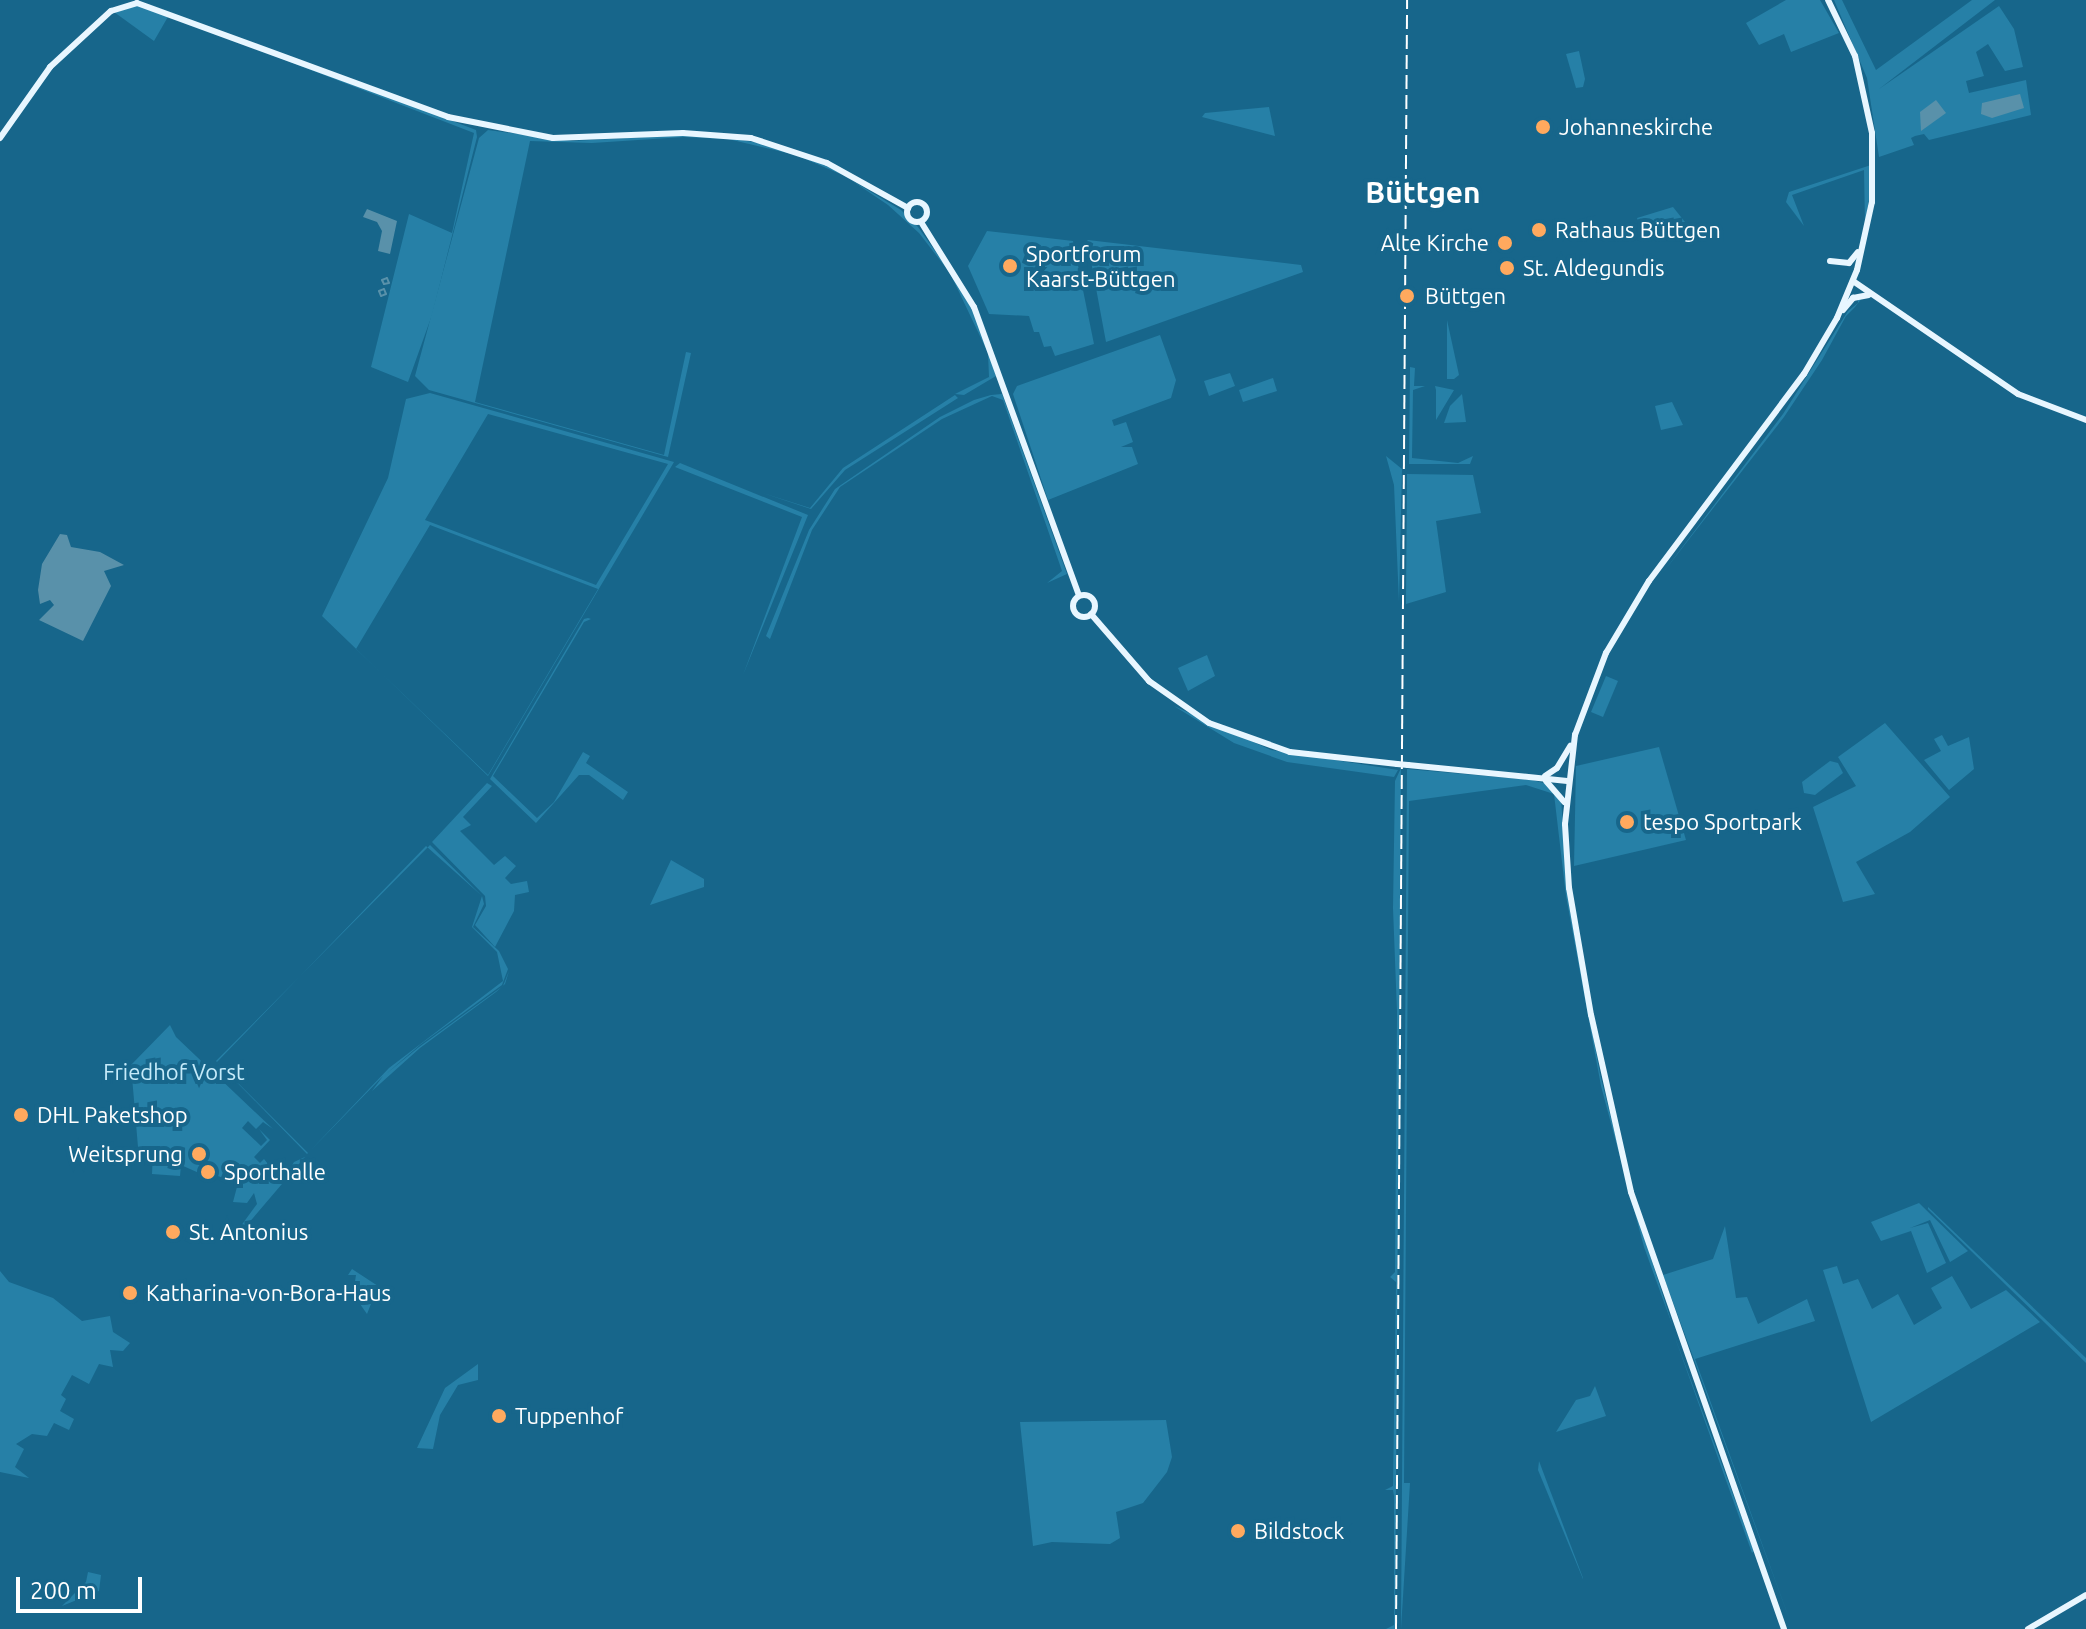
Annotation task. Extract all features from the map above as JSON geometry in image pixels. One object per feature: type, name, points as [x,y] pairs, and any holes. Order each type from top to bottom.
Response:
[{"type":"main road","points":[[1828,0],[1851,44],[1870,113],[1874,178],[1865,242],[1837,318]]},
{"type":"main road","points":[[0,138],[47,71],[108,13],[132,3],[190,19],[459,120],[553,138],[683,133],[759,140],[827,163],[908,208]]},
{"type":"main road","points":[[908,208],[916,202],[926,205],[928,215],[921,222]]},
{"type":"main road","points":[[908,208],[910,220],[921,222],[974,307],[1079,596],[1074,612],[1091,614],[1149,681],[1218,727],[1290,752],[1567,781]]},
{"type":"main road","points":[[1830,261],[1850,262],[1865,242]]},
{"type":"main road","points":[[1853,281],[2018,394],[2086,420]]},
{"type":"main road","points":[[1784,1629],[1664,1296],[1626,1172],[1572,911],[1565,809],[1575,735],[1594,679],[1644,588],[1778,412],[1837,318],[1856,296],[1876,298]]},
{"type":"main road","points":[[1079,596],[1093,600],[1091,614]]},
{"type":"main road","points":[[1531,777],[1554,772],[1575,735]]},
{"type":"main road","points":[[1531,777],[1555,786],[1565,809]]},
{"type":"main road","points":[[2028,1629],[2086,1595]]},
{"type":"green space","points":[[1786,0],[1820,0],[1839,33],[1791,52],[1784,34],[1759,45],[1746,23]]},
{"type":"green space","points":[[1834,0],[1842,0],[1876,70],[1972,0],[1995,0],[1879,89],[1999,6],[2014,29],[2023,67],[2005,71],[1988,44],[1976,52],[1984,76],[1966,81],[1969,93],[2026,80],[2031,115],[1929,140],[1924,134],[1915,136],[1911,138],[1914,145],[1879,157],[1867,78]]},
{"type":"green space","points":[[134,5],[151,8],[198,24],[476,130],[477,137],[432,315],[408,382],[371,367],[409,214],[452,233],[474,133],[169,15],[154,41],[114,12]]},
{"type":"green space","points":[[1579,51],[1585,79],[1583,87],[1576,88],[1566,54]]},
{"type":"green space","points":[[1269,107],[1275,136],[1202,117],[1205,113]]},
{"type":"green space","points":[[488,130],[572,141],[683,135],[728,138],[766,144],[826,165],[843,175],[796,155],[728,139],[684,137],[592,143],[530,141],[475,402],[664,455],[686,352],[691,353],[668,457],[429,390],[415,376],[479,138]]},
{"type":"green space","points":[[1871,165],[1865,224],[1864,170],[1792,195],[1804,226],[1786,202],[1789,192]]},
{"type":"green space","points":[[850,180],[901,210],[918,227],[965,293],[982,331],[996,376],[964,395],[955,394],[989,377],[988,353],[950,273],[919,233],[888,205]]},
{"type":"green space","points":[[1673,207],[1685,222],[1643,234],[1637,218]]},
{"type":"green space","points":[[987,231],[1073,241],[1094,344],[1055,356],[1051,346],[1044,347],[1039,332],[1034,332],[1029,316],[989,314],[968,266]]},
{"type":"green space","points":[[1088,240],[1301,265],[1303,272],[1106,342],[1088,245],[1083,245]]},
{"type":"green space","points":[[1858,298],[1862,298],[1855,307],[1846,316],[1822,360],[1784,417],[1662,574],[1783,414],[1848,311],[1858,303]]},
{"type":"green space","points":[[1447,320],[1459,375],[1454,379],[1447,379]]},
{"type":"green space","points":[[1160,335],[1176,380],[1171,398],[1112,420],[1114,426],[1126,422],[1133,442],[1121,447],[1132,447],[1138,464],[1048,500],[1013,394],[1017,386]]},
{"type":"green space","points":[[1410,367],[1415,368],[1414,386],[1425,386],[1413,390],[1412,458],[1458,463],[1473,456],[1470,464],[1409,464]]},
{"type":"green space","points":[[1230,373],[1235,386],[1209,396],[1204,381]]},
{"type":"green space","points":[[1273,378],[1277,391],[1243,402],[1239,390]]},
{"type":"green space","points":[[1435,386],[1454,390],[1436,420],[1436,390]]},
{"type":"green space","points":[[430,393],[674,462],[488,776],[381,672],[488,775],[598,589],[430,525],[356,649],[322,616],[388,478],[406,399]],"holes":[[[488,414],[668,464],[596,585],[425,520]]]},
{"type":"green space","points":[[1002,394],[1067,574],[1047,583],[1062,571],[1003,400],[992,396],[942,419],[840,487],[812,530],[770,639],[766,636],[809,530],[835,489],[940,417],[974,400],[991,395]]},
{"type":"green space","points":[[1462,394],[1466,422],[1444,423],[1450,406]]},
{"type":"green space","points":[[955,395],[958,398],[845,470],[811,509],[760,492],[810,508],[843,468]]},
{"type":"green space","points":[[1672,402],[1683,425],[1661,430],[1655,406]]},
{"type":"green space","points":[[1386,456],[1402,469],[1399,602],[1394,485]]},
{"type":"green space","points":[[680,463],[808,515],[743,675],[802,517],[675,467]]},
{"type":"green space","points":[[1407,474],[1473,475],[1481,513],[1436,521],[1446,592],[1406,604]]},
{"type":"green space","points":[[584,619],[591,619],[584,622],[493,776],[537,818],[554,802],[583,752],[590,756],[586,763],[628,792],[623,800],[589,775],[579,775],[536,823],[490,779]]},
{"type":"green space","points":[[1207,655],[1215,676],[1188,691],[1178,668]]},
{"type":"green space","points":[[1606,676],[1618,681],[1603,717],[1591,712]]},
{"type":"green space","points":[[1174,706],[1271,750],[1398,770],[1394,777],[1287,762],[1234,743]]},
{"type":"green space","points":[[1885,723],[1950,797],[1910,832],[1856,862],[1875,894],[1843,902],[1813,807],[1856,786],[1838,757]]},
{"type":"green space","points":[[1942,735],[1948,746],[1969,737],[1974,769],[1949,790],[1924,760],[1941,751],[1934,739]]},
{"type":"green space","name":"tespo Sportpark","points":[[1659,747],[1686,840],[1574,866],[1576,766]]},
{"type":"green space","points":[[1830,761],[1838,763],[1843,773],[1815,795],[1804,793],[1802,782]]},
{"type":"green space","points":[[1401,768],[1395,1629],[1386,1629],[1394,1625],[1394,1496],[1393,1490],[1385,1490],[1393,1486],[1396,1282],[1390,1277],[1395,1272],[1397,1012],[1393,908],[1395,781]]},
{"type":"green space","points":[[1407,769],[1532,780],[1551,785],[1561,799],[1569,905],[1600,1074],[1628,1186],[1673,1327],[1644,1247],[1601,1086],[1566,896],[1554,794],[1526,785],[1409,801],[1404,1483],[1410,1483],[1401,1629]]},
{"type":"green space","points":[[487,783],[492,786],[463,817],[471,825],[460,831],[494,865],[505,856],[516,866],[505,878],[511,884],[527,881],[529,892],[515,895],[514,911],[495,947],[475,925],[486,906],[485,896],[432,842]]},
{"type":"green space","points":[[430,845],[482,896],[428,847]]},
{"type":"green space","points":[[671,860],[704,879],[704,887],[650,905]]},
{"type":"green space","points":[[482,896],[484,904],[473,927],[499,951],[508,969],[502,985],[421,1044],[386,1074],[419,1047],[502,987],[420,1048],[372,1091],[383,1076],[309,1152],[389,1068],[503,981],[497,952],[472,927]]},
{"type":"green space","points":[[300,976],[217,1062],[307,1154],[216,1061]]},
{"type":"green space","name":"Friedhof Vorst","points":[[170,1025],[176,1037],[273,1129],[263,1122],[256,1129],[248,1121],[242,1128],[261,1146],[267,1140],[259,1129],[270,1140],[254,1157],[260,1163],[264,1159],[275,1173],[286,1161],[279,1173],[284,1178],[294,1162],[305,1157],[235,1239],[230,1237],[232,1229],[238,1230],[257,1204],[254,1193],[247,1203],[233,1202],[238,1183],[215,1175],[217,1170],[204,1164],[199,1173],[181,1165],[180,1176],[152,1174],[153,1151],[138,1147],[131,1065]]},
{"type":"green space","points":[[1919,1203],[1968,1251],[1950,1262],[1930,1220],[1910,1228],[1928,1223],[1946,1263],[1927,1273],[1911,1231],[1881,1241],[1871,1222]]},
{"type":"green space","points":[[1928,1209],[2086,1358],[2086,1363]]},
{"type":"green space","points":[[1725,1226],[1736,1298],[1747,1297],[1758,1324],[1807,1299],[1815,1321],[1695,1359],[1793,1629],[1663,1275],[1713,1259]]},
{"type":"green space","points":[[1837,1266],[1843,1284],[1858,1279],[1872,1309],[1898,1294],[1914,1325],[1942,1308],[1931,1288],[1952,1276],[1971,1309],[2006,1290],[2040,1322],[1871,1422],[1823,1270]]},
{"type":"green space","points":[[352,1269],[378,1286],[367,1314],[353,1294],[356,1275],[348,1275]]},
{"type":"green space","points":[[0,1271],[9,1282],[53,1298],[82,1321],[110,1316],[113,1332],[130,1343],[123,1351],[110,1350],[113,1367],[99,1364],[89,1384],[72,1375],[61,1395],[66,1399],[60,1411],[74,1419],[69,1430],[54,1423],[47,1436],[32,1434],[16,1444],[24,1449],[15,1467],[29,1478],[0,1472]]},
{"type":"green space","points":[[1673,1332],[1754,1551],[1752,1553]]},
{"type":"green space","points":[[478,1364],[478,1380],[458,1385],[440,1415],[433,1449],[417,1448],[445,1388]]},
{"type":"green space","points":[[1595,1386],[1606,1416],[1556,1432],[1576,1400],[1590,1396]]},
{"type":"green space","points":[[1166,1420],[1172,1457],[1167,1472],[1143,1503],[1116,1512],[1120,1538],[1110,1544],[1052,1542],[1033,1546],[1020,1422]]},
{"type":"green space","points":[[1539,1461],[1583,1578],[1583,1579],[1538,1470]]},
{"type":"green space","points":[[88,1572],[101,1575],[99,1591],[62,1606],[86,1582]]},
{"type":"shaded area","points":[[2020,94],[2024,108],[1992,118],[1981,114],[1982,103]]},
{"type":"shaded area","points":[[1936,100],[1946,113],[1921,131],[1920,112]]},
{"type":"shaded area","points":[[367,209],[397,221],[390,254],[378,251],[382,231],[377,222],[363,217]]},
{"type":"shaded area","points":[[60,534],[67,535],[71,547],[100,552],[124,565],[104,571],[111,586],[83,641],[39,620],[54,605],[50,600],[40,604],[38,590],[42,564]]},
{"type":"waterway","points":[[387,278],[389,283],[384,284],[382,280],[387,278]]},
{"type":"waterway","points":[[384,289],[386,294],[381,296],[379,291],[384,289]]},
{"type":"railway","points":[[1396,1629],[1407,0]]},
{"type":"place","name":"Johanneskirche","points":[[1543,127]]},
{"type":"place","name":"Rathaus Büttgen","points":[[1539,230]]},
{"type":"place","name":"Alte Kirche","points":[[1505,243]]},
{"type":"place","name":"Sportforum Kaarst-Büttgen","points":[[1010,266]]},
{"type":"place","name":"St. Aldegundis","points":[[1507,268]]},
{"type":"place","name":"Büttgen","points":[[1407,296]]},
{"type":"place","name":"tespo Sportpark","points":[[1627,822]]},
{"type":"place","name":"DHL Paketshop","points":[[21,1115]]},
{"type":"place","name":"Weitsprung","points":[[199,1154]]},
{"type":"place","name":"Sporthalle","points":[[208,1172]]},
{"type":"place","name":"St. Antonius","points":[[173,1232]]},
{"type":"place","name":"Katharina-von-Bora-Haus","points":[[130,1293]]},
{"type":"place","name":"Tuppenhof","points":[[499,1416]]},
{"type":"place","name":"Bildstock","points":[[1238,1531]]},
{"type":"district","name":"Büttgen","points":[[1423,192]]}]
